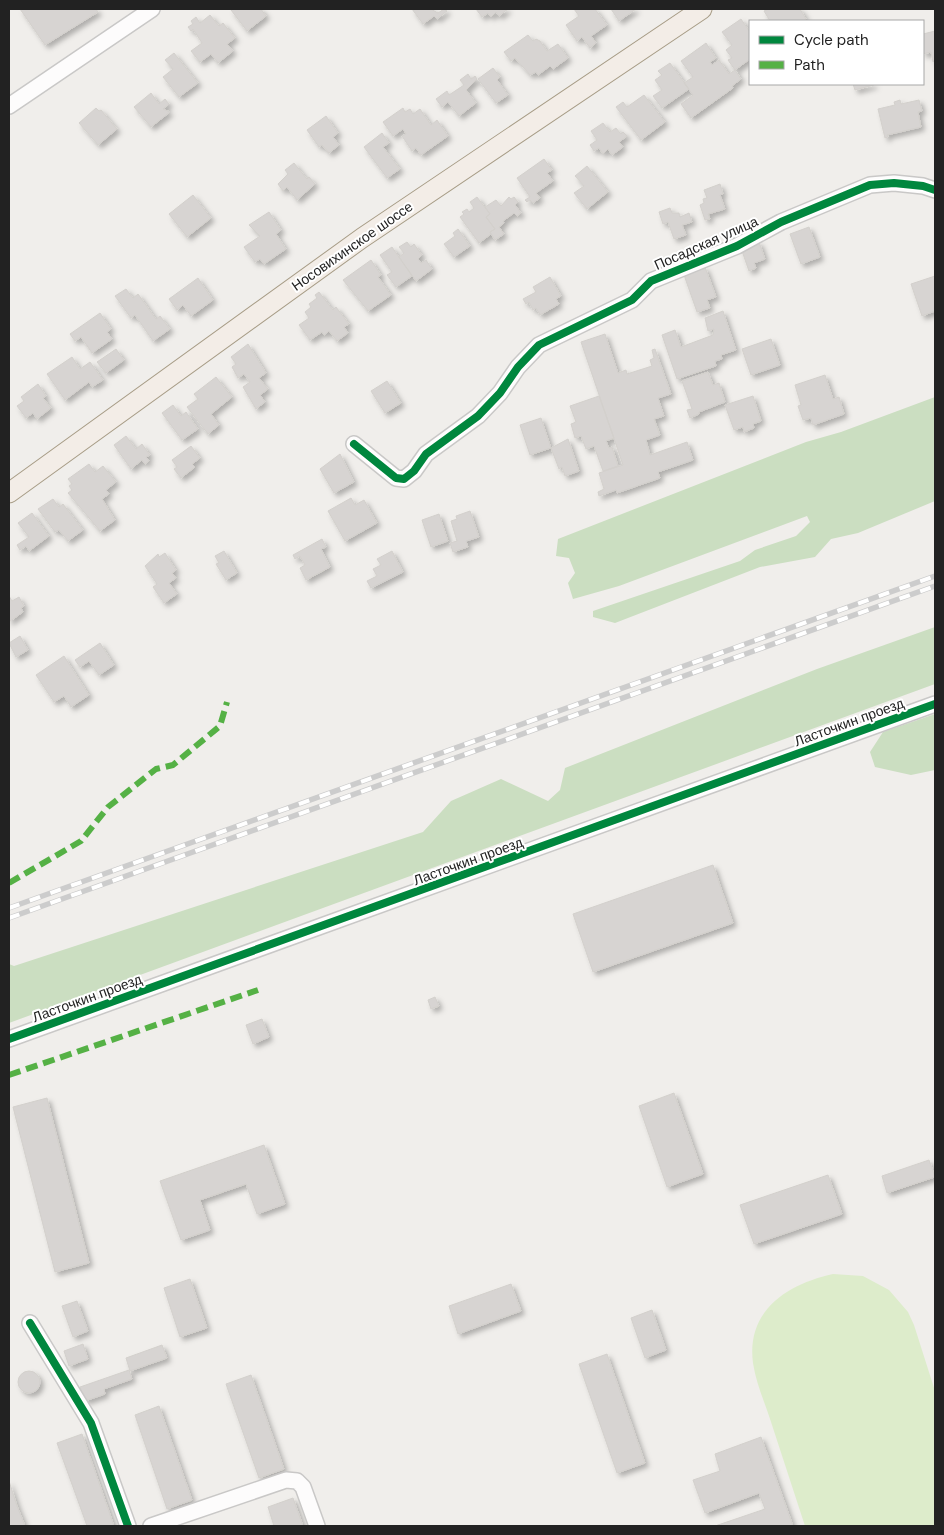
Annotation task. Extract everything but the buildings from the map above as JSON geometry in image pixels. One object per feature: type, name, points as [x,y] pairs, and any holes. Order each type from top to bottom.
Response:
[{"type":"main road","name":"Носовихинское шоссе","points":[[9,493],[362,238],[702,9]]},
{"type":"street","points":[[9,106],[152,9]]},
{"type":"street","name":"Посадская улица","points":[[354,444],[396,478],[404,479],[414,471],[426,454],[478,416],[500,393],[518,367],[539,345],[632,300],[651,281],[737,246],[780,222],[870,185],[894,183],[923,186],[935,190]]},
{"type":"street","name":"Ласточкин проезд","points":[[9,1039],[935,704]]},
{"type":"street","points":[[30,1323],[91,1423],[128,1526]]},
{"type":"street","points":[[151,1526],[286,1480],[297,1481],[303,1487],[317,1526]]},
{"type":"green space","points":[[935,397],[935,501],[858,533],[831,539],[815,557],[760,567],[615,623],[593,617],[593,611],[740,561],[755,550],[796,536],[810,522],[807,516],[619,586],[573,599],[568,583],[575,573],[569,558],[556,556],[558,539],[806,442],[841,432]]},
{"type":"green space","points":[[935,627],[935,684],[9,1023],[9,964],[14,966],[423,832],[451,801],[501,779],[548,801],[560,790],[565,768],[817,669]]},
{"type":"green space","points":[[935,714],[935,770],[911,775],[875,767],[870,752],[883,732]]},
{"type":"green space","points":[[833,1274],[863,1276],[889,1290],[908,1312],[914,1325],[935,1391],[935,1526],[805,1526],[756,1379],[753,1363],[753,1344],[756,1328],[763,1314],[774,1302],[801,1285]]},
{"type":"railway","points":[[9,908],[935,576]]},
{"type":"railway","points":[[9,918],[935,586]]},
{"type":"marked path","points":[[9,883],[81,841],[108,807],[156,769],[173,765],[220,726],[227,702]]},
{"type":"marked path","points":[[9,1075],[258,990]]},
{"type":"cycle path","points":[[354,444],[396,478],[404,479],[414,471],[426,454],[478,416],[500,393],[518,367],[539,345],[632,300],[651,281],[737,246],[781,222],[870,185],[894,183],[923,186],[935,190]]},
{"type":"cycle path","points":[[9,1039],[935,704]]},
{"type":"cycle path","points":[[30,1323],[91,1423],[128,1526]]}]
